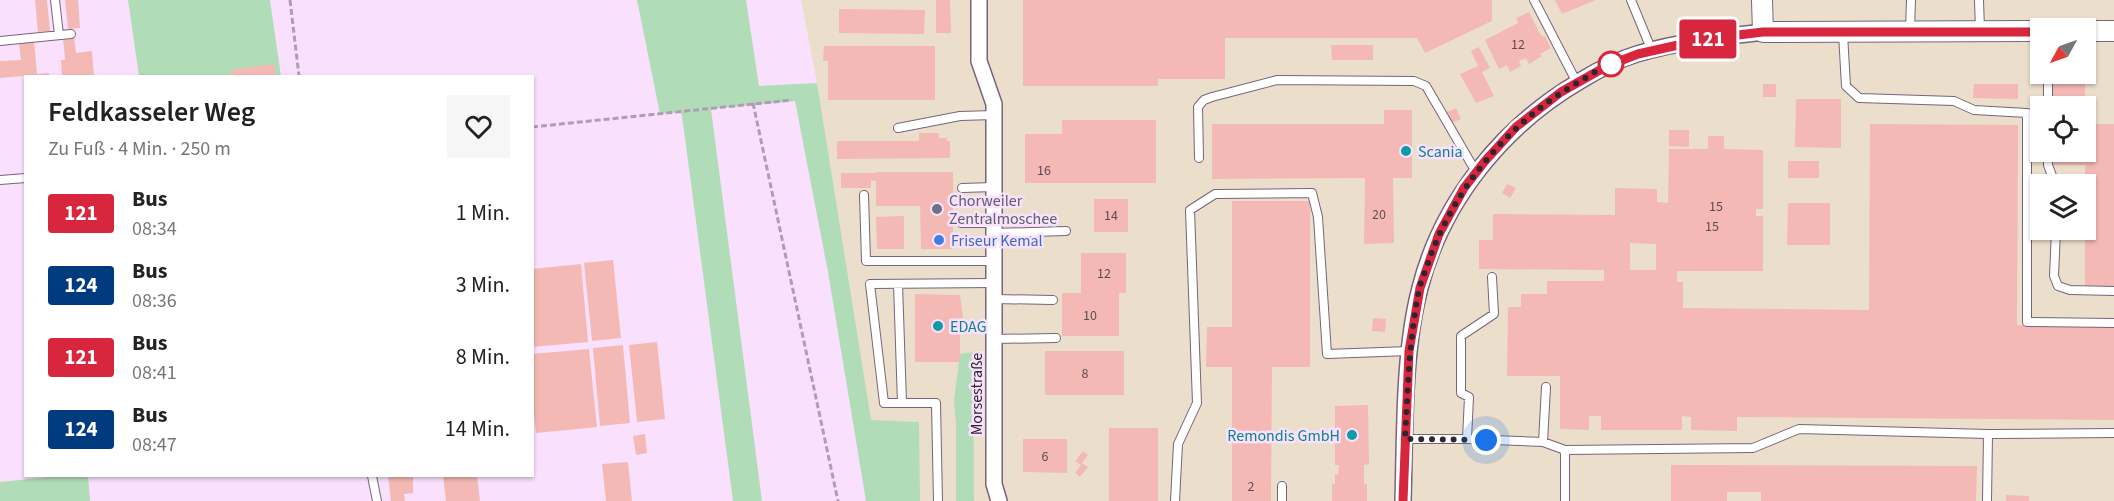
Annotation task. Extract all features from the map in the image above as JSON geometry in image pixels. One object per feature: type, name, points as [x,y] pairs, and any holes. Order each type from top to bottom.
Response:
[{"type":"street","name":"Morsestraße","points":[[979,0],[979,61],[994,104],[994,484],[999,501]]},
{"type":"street","points":[[1762,0],[1763,32]]},
{"type":"street","points":[[2096,31],[2114,31]]},
{"type":"street","points":[[1403,501],[1409,351],[1420,288],[1439,234],[1464,188],[1476,172],[1516,127],[1561,92],[1607,66],[1638,54],[1705,39],[1763,32],[2030,32]]},
{"type":"lane","points":[[55,0],[59,35]]},
{"type":"lane","points":[[1534,0],[1578,82]]},
{"type":"lane","points":[[1631,0],[1652,51]]},
{"type":"lane","points":[[1910,32],[1911,0]]},
{"type":"lane","points":[[1979,0],[1980,32]]},
{"type":"lane","points":[[1843,32],[1846,86],[1859,98],[1954,101],[1974,110],[2027,113],[2027,322],[2114,323]]},
{"type":"lane","points":[[0,41],[72,34]]},
{"type":"lane","points":[[1199,158],[1198,107],[1204,100],[1212,97],[1277,80],[1414,81],[1426,86],[1476,172]]},
{"type":"lane","points":[[898,128],[960,116],[994,115]]},
{"type":"lane","points":[[0,180],[24,178]]},
{"type":"lane","points":[[962,188],[994,187]]},
{"type":"lane","points":[[1175,501],[1178,444],[1197,403],[1190,210],[1215,195],[1312,193],[1318,217],[1327,354],[1409,351]]},
{"type":"lane","points":[[864,195],[866,261],[994,261]]},
{"type":"lane","points":[[961,223],[994,228],[1066,231]]},
{"type":"lane","points":[[2056,240],[2054,276],[2058,286],[2070,290],[2114,291]]},
{"type":"lane","points":[[1467,439],[1469,397],[1461,393],[1461,336],[1494,314],[1492,277]]},
{"type":"lane","points":[[938,501],[936,403],[884,403],[870,284],[994,283]]},
{"type":"lane","points":[[898,284],[902,403]]},
{"type":"lane","points":[[994,299],[1053,300]]},
{"type":"lane","points":[[994,339],[1056,338]]},
{"type":"lane","points":[[1544,442],[1546,387]]},
{"type":"lane","points":[[1405,439],[1544,442],[1565,450],[1753,448],[1799,429],[1988,434],[2114,433]]},
{"type":"lane","points":[[1987,501],[1988,434]]},
{"type":"lane","points":[[1565,450],[1565,501]]},
{"type":"lane","points":[[372,477],[377,501]]},
{"type":"lane","points":[[1282,486],[1282,501]]},
{"type":"path","points":[[290,0],[299,75]]},
{"type":"path","points":[[534,127],[792,100]]},
{"type":"path","points":[[753,103],[838,501]]},
{"type":"shaded area","points":[[801,0],[2114,0],[2114,501],[875,501],[817,83]]},
{"type":"green space","points":[[128,0],[270,0],[281,75],[139,75]]},
{"type":"green space","points":[[637,0],[746,0],[759,86],[817,83],[871,420],[919,422],[920,501],[866,501],[828,272],[795,101],[711,109],[762,501],[733,501],[681,112],[660,114]]},
{"type":"green space","points":[[973,352],[974,501],[956,501],[954,400],[960,354]]},
{"type":"green space","points":[[48,477],[88,477],[90,501],[0,501],[0,482]]},
{"type":"building","points":[[35,0],[47,0],[50,31],[38,32]]},
{"type":"building","points":[[65,0],[78,0],[80,28],[68,29]]},
{"type":"building","points":[[936,0],[950,0],[951,33],[936,33]]},
{"type":"building","points":[[1023,0],[1492,0],[1492,21],[1425,53],[1417,38],[1225,38],[1225,79],[1158,79],[1158,86],[1023,86]]},
{"type":"building","points":[[1555,0],[1596,0],[1562,14]]},
{"type":"building","points":[[839,9],[925,10],[924,34],[839,33]]},
{"type":"building","points":[[1529,12],[1540,34],[1545,36],[1551,48],[1529,64],[1526,58],[1519,61],[1521,66],[1510,72],[1507,65],[1499,69],[1485,40],[1518,23],[1516,18]]},
{"type":"building","points":[[74,37],[76,53],[92,51],[94,75],[62,75],[61,60],[65,60],[63,38]]},
{"type":"building","points":[[34,41],[37,74],[49,73],[49,75],[0,78],[0,61],[21,60],[19,43]]},
{"type":"building","points":[[1331,45],[1373,45],[1373,60],[1332,60]]},
{"type":"building","points":[[824,46],[935,46],[935,100],[828,100],[828,61],[823,61]]},
{"type":"building","points":[[1479,47],[1490,68],[1482,72],[1494,96],[1476,103],[1460,74],[1478,66],[1471,51]]},
{"type":"building","points":[[274,64],[276,75],[232,75],[231,70]]},
{"type":"building","points":[[1763,84],[1776,84],[1776,97],[1763,97]]},
{"type":"building","points":[[1974,84],[2018,84],[2018,99],[1973,98]]},
{"type":"building","points":[[2053,84],[2085,84],[2085,96],[2053,96]]},
{"type":"building","points":[[1796,99],[1841,99],[1841,148],[1795,147]]},
{"type":"building","points":[[1456,108],[1461,119],[1452,123],[1447,112]]},
{"type":"building","points":[[1384,110],[1412,110],[1412,178],[1393,178],[1394,243],[1364,244],[1365,178],[1212,179],[1212,124],[1384,124]]},
{"type":"building","points":[[1062,120],[1156,120],[1156,183],[1025,183],[1025,134],[1062,134]]},
{"type":"building","points":[[1870,124],[2018,125],[2017,325],[2114,325],[2114,420],[1737,417],[1737,431],[1691,430],[1691,417],[1682,416],[1682,430],[1601,430],[1601,416],[1589,416],[1589,430],[1560,429],[1560,376],[1507,376],[1508,307],[1521,307],[1521,294],[1547,294],[1547,281],[1604,281],[1604,270],[1479,269],[1479,240],[1493,240],[1493,214],[1615,215],[1615,188],[1657,189],[1657,202],[1668,203],[1669,149],[1708,149],[1708,136],[1724,136],[1724,149],[1763,150],[1763,209],[1756,209],[1756,216],[1763,216],[1763,271],[1677,271],[1677,282],[1683,282],[1683,308],[1869,310]],"holes":[[[1630,243],[1656,244],[1656,270],[1630,270]]]},
{"type":"building","points":[[2096,124],[2114,124],[2114,287],[2085,287],[2085,240],[2096,240],[2096,174],[2085,174],[2085,165],[2053,165],[2053,162],[2096,162]]},
{"type":"building","points":[[1669,130],[1689,130],[1689,147],[1669,146]]},
{"type":"building","points":[[919,133],[939,133],[939,138],[947,138],[947,141],[950,141],[950,158],[837,159],[837,141],[919,141]]},
{"type":"building","points":[[1788,161],[1819,161],[1819,178],[1788,178]]},
{"type":"building","name":"Chorweiler Zentralmoschee","points":[[953,172],[953,249],[921,249],[920,206],[876,206],[876,181],[871,180],[871,188],[841,188],[841,173]]},
{"type":"building","points":[[1507,184],[1516,188],[1510,198],[1502,193]]},
{"type":"building","points":[[1094,199],[1128,199],[1128,232],[1094,232]]},
{"type":"building","points":[[1232,201],[1310,201],[1310,367],[1272,367],[1271,501],[1232,501],[1232,367],[1206,367],[1207,327],[1232,327]]},
{"type":"building","points":[[1788,203],[1830,203],[1830,245],[1787,245]]},
{"type":"building","points":[[904,216],[904,249],[877,249],[876,217]]},
{"type":"building","points":[[1081,253],[1126,253],[1126,293],[1119,293],[1119,336],[1062,336],[1062,293],[1081,293]]},
{"type":"building","points":[[613,260],[621,338],[592,341],[584,263]]},
{"type":"building","points":[[581,264],[588,342],[534,347],[534,269]]},
{"type":"building","name":"EDAG","points":[[915,294],[960,295],[963,317],[960,328],[960,362],[915,362]]},
{"type":"building","points":[[1373,318],[1386,319],[1385,332],[1372,331]]},
{"type":"building","points":[[657,342],[665,419],[637,422],[629,345]]},
{"type":"building","points":[[623,345],[630,423],[600,426],[593,348]]},
{"type":"building","points":[[589,349],[597,427],[536,433],[534,354]]},
{"type":"building","points":[[1045,351],[1124,351],[1124,395],[1045,395]]},
{"type":"building","name":"Remondis GmbH","points":[[1368,405],[1369,464],[1364,465],[1367,501],[1332,501],[1332,484],[1335,484],[1335,474],[1338,475],[1339,465],[1335,465],[1335,406]]},
{"type":"building","points":[[1109,428],[1158,428],[1158,501],[1109,501]]},
{"type":"building","points":[[645,434],[647,453],[636,455],[633,436]]},
{"type":"building","points":[[1023,439],[1067,439],[1067,473],[1023,472]]},
{"type":"building","points":[[1083,451],[1088,455],[1082,463],[1088,467],[1080,477],[1075,473],[1081,465],[1075,461]]},
{"type":"building","points":[[628,462],[632,501],[606,501],[602,464]]},
{"type":"building","points":[[1671,465],[1977,466],[1976,501],[1761,501],[1761,492],[1727,492],[1727,501],[1671,501]]},
{"type":"building","points":[[388,477],[413,477],[413,493],[404,494],[405,501],[391,501]]},
{"type":"building","points":[[443,477],[477,477],[480,501],[446,501]]},
{"type":"building","points":[[2006,495],[2029,496],[2029,501],[2006,501]]},
{"type":"bus line","name":"121","points":[[1403,501],[1409,351],[1420,288],[1439,234],[1464,188],[1485,161],[1516,127],[1561,92],[1607,66],[1638,54],[1705,39],[1763,32],[2030,32]]},
{"type":"place","name":"Scania","points":[[1406,151]]},
{"type":"place","name":"Chorweiler Zentralmoschee","points":[[937,209]]},
{"type":"place","name":"Friseur Kemal","points":[[939,240]]},
{"type":"place","name":"EDAG","points":[[938,326]]},
{"type":"place","name":"Remondis GmbH","points":[[1352,435]]},
{"type":"route","points":[[1486,440],[1405,439],[1409,351],[1420,288],[1439,234],[1464,188],[1485,161],[1516,127],[1561,92],[1614,63],[1611,64]]}]
